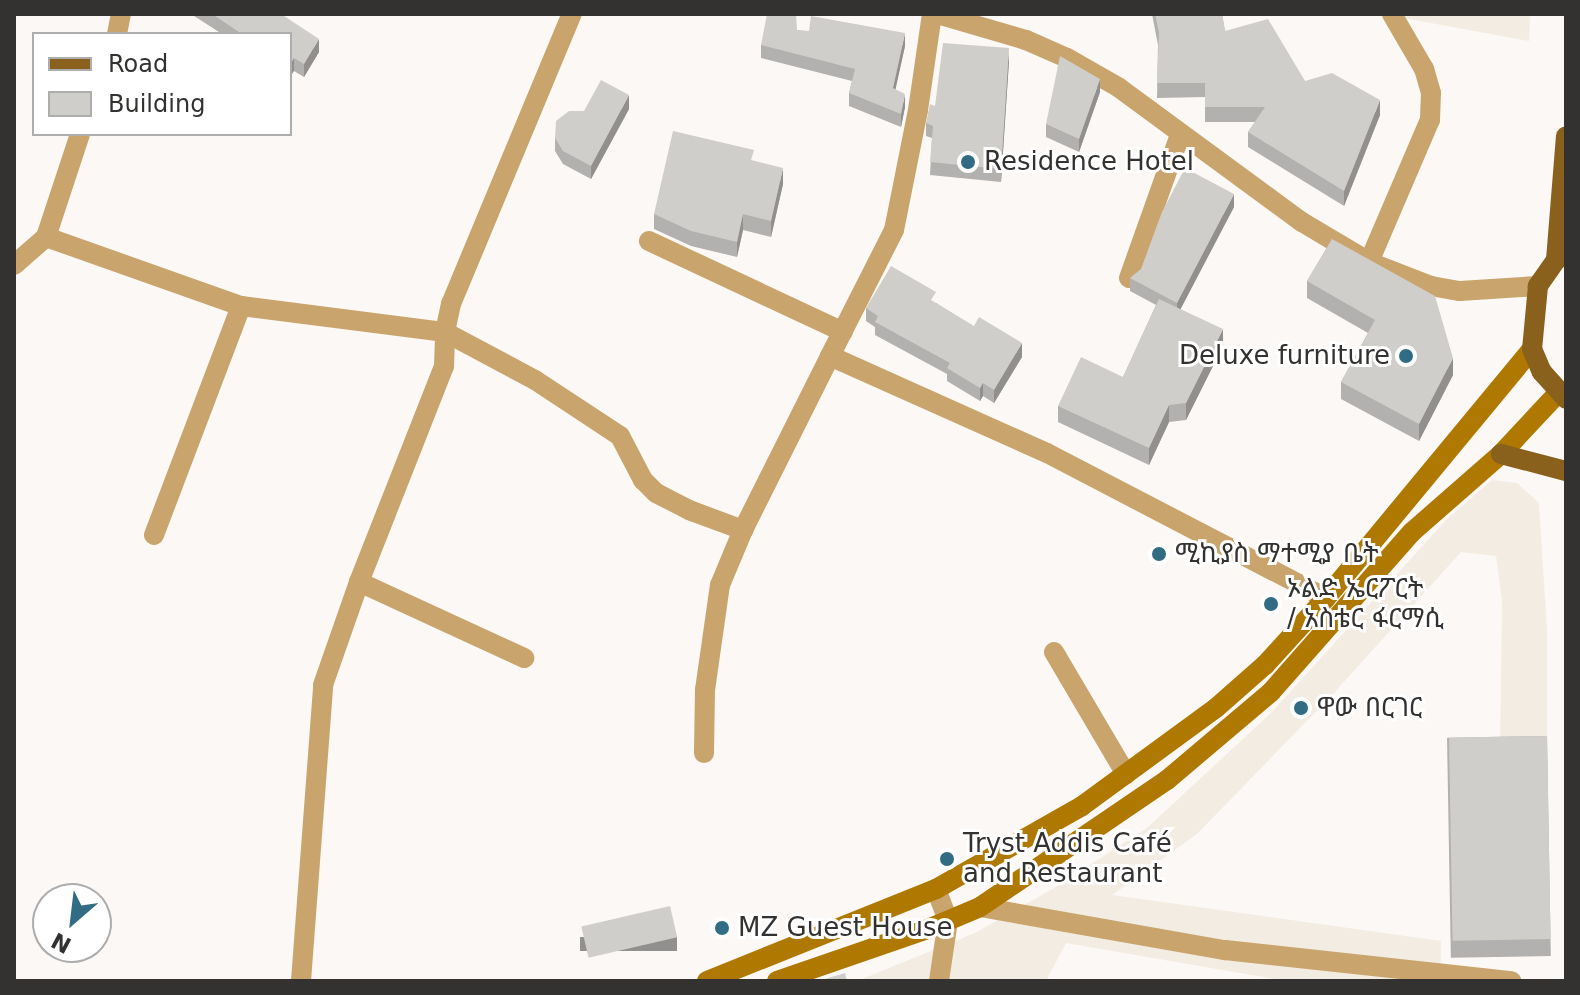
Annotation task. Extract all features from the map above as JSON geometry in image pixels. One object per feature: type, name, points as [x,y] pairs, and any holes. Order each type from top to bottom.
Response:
[{"type":"main road","points":[[777,981],[980,907],[1167,780],[1271,692],[1446,499],[1501,454],[1562,396],[1542,372],[1532,349],[1538,286],[1561,256],[1566,136]]},
{"type":"main road","points":[[707,981],[936,889],[1082,806],[1236,690],[1265,665],[1326,598],[1532,349]]},
{"type":"main road","points":[[1501,454],[1566,471]]},
{"type":"main road","points":[[1426,475],[1446,499]]},
{"type":"street","points":[[301,981],[323,685],[359,582],[444,366],[445,332],[451,304],[572,14]]},
{"type":"street","points":[[704,753],[705,690],[720,585],[743,530],[894,230],[935,14],[1026,40],[1067,58],[1118,87],[1302,222],[1369,262],[1431,286],[1460,291],[1538,286]]},
{"type":"street","points":[[1369,262],[1430,120],[1431,93],[1424,69],[1392,14]]},
{"type":"street","points":[[1129,278],[1180,135]]},
{"type":"street","points":[[14,265],[46,237],[79,136]]},
{"type":"street","points":[[46,237],[241,306],[445,332],[535,380],[620,436],[643,480],[656,493],[689,510],[743,530]]},
{"type":"street","points":[[649,241],[843,332]]},
{"type":"street","points":[[154,535],[241,306]]},
{"type":"street","points":[[830,356],[1047,453],[1326,598]]},
{"type":"street","points":[[359,582],[524,658]]},
{"type":"street","points":[[1054,652],[1126,774]]},
{"type":"street","points":[[936,889],[948,920],[939,981]]},
{"type":"street","points":[[980,907],[1225,950],[1511,981]]},
{"type":"shaded area","points":[[1382,14],[1530,14],[1529,41]]},
{"type":"shaded area","points":[[1492,480],[1517,483],[1539,503],[1547,630],[1547,753],[1500,753],[1502,601],[1496,556],[1461,552],[1333,694],[1197,834],[1112,895],[1441,941],[1440,981],[1286,981],[1066,943],[1046,981],[857,981],[975,933],[1054,888],[1147,828],[1272,712],[1447,519]]},
{"type":"building","points":[[212,14],[281,14],[319,39],[304,64],[294,58],[292,61],[292,32],[239,32]]},
{"type":"building","points":[[767,14],[796,14],[797,30],[809,31],[811,16],[905,33],[893,88],[905,94],[901,114],[849,93],[855,69],[761,45]]},
{"type":"building","points":[[1155,14],[1222,14],[1225,31],[1268,19],[1305,81],[1332,73],[1380,100],[1344,191],[1248,132],[1265,107],[1205,107],[1205,83],[1157,83],[1159,32]]},
{"type":"building","points":[[943,43],[1009,48],[1001,169],[930,162],[933,126],[926,123],[930,104],[935,106]]},
{"type":"building","points":[[1060,56],[1100,79],[1079,139],[1046,124]]},
{"type":"building","points":[[601,80],[629,95],[591,166],[563,151],[555,138],[556,121],[569,111],[584,111]]},
{"type":"building","points":[[673,131],[754,150],[751,160],[783,168],[771,221],[743,214],[737,242],[691,231],[654,214]]},
{"type":"building","points":[[1185,168],[1234,194],[1177,303],[1130,278],[1141,269],[1162,212]]},
{"type":"building","name":"Deluxe furniture","points":[[1332,239],[1435,296],[1453,358],[1419,424],[1341,382],[1375,320],[1307,281]]},
{"type":"building","points":[[891,266],[936,292],[931,300],[974,326],[979,317],[1022,343],[994,390],[983,383],[980,388],[947,368],[950,363],[875,322],[878,316],[866,308]]},
{"type":"building","points":[[1159,299],[1223,329],[1186,403],[1169,405],[1149,448],[1058,406],[1081,357],[1123,377]]},
{"type":"building","points":[[1547,736],[1551,939],[1453,941],[1449,738]]},
{"type":"building","points":[[670,906],[677,937],[589,958],[581,926]]},
{"type":"building","points":[[845,973],[847,981],[818,981]]},
{"type":"place","name":"Residence Hotel","points":[[968,162]]},
{"type":"place","name":"Deluxe furniture","points":[[1406,356]]},
{"type":"place","name":"ሚኪያስ ማተሚያ ቤት","points":[[1159,554]]},
{"type":"place","name":"ኦልድ ኤርፖርት / አስቴር ፋርማሲ","points":[[1271,604]]},
{"type":"place","name":"ዋው በርገር","points":[[1301,708]]},
{"type":"place","name":"Tryst Addis Café and Restaurant","points":[[947,859]]},
{"type":"place","name":"MZ Guest House","points":[[722,928]]}]
